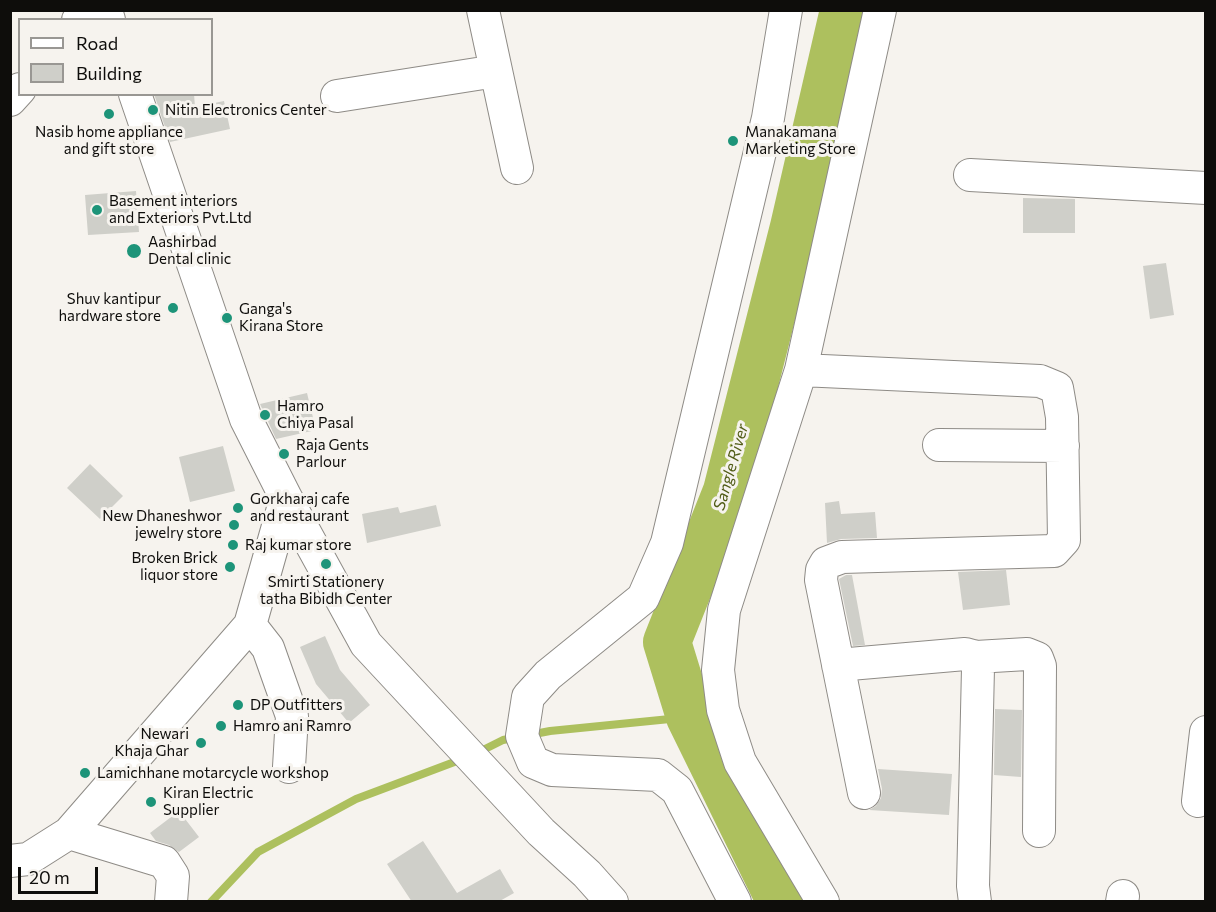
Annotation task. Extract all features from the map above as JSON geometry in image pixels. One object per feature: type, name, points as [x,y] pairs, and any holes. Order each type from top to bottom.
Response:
[{"type":"street","points":[[483,10],[517,168]]},
{"type":"street","points":[[735,902],[677,790],[658,776],[552,770],[533,762],[522,736],[528,697],[548,675],[643,598],[667,543],[768,118],[786,10]]},
{"type":"street","points":[[824,902],[740,762],[723,710],[718,670],[724,610],[801,370],[880,10]]},
{"type":"street","points":[[337,96],[495,71]]},
{"type":"street","points":[[136,96],[246,419],[286,498],[366,644],[541,832],[587,874],[612,902]]},
{"type":"street","points":[[970,175],[1206,188]]},
{"type":"street","points":[[801,370],[1040,381],[1057,388],[1062,417],[1064,540],[1054,551],[842,557],[826,563],[822,570],[821,580],[864,793]]},
{"type":"street","points":[[939,445],[1063,446]]},
{"type":"street","points":[[10,861],[28,859],[69,833],[250,625],[286,498]]},
{"type":"street","points":[[250,625],[268,648],[292,716],[289,767]]},
{"type":"street","points":[[838,665],[965,654],[976,657],[1027,654],[1037,658],[1040,666],[1039,831]]},
{"type":"street","points":[[975,902],[973,886],[977,751],[978,668],[976,657]]},
{"type":"street","points":[[1198,801],[1206,732]]},
{"type":"street","points":[[69,833],[164,862],[173,876],[171,902]]},
{"type":"building","points":[[155,96],[194,96],[195,107],[224,101],[230,129],[170,142]]},
{"type":"building","points":[[136,191],[139,232],[88,235],[85,195]]},
{"type":"building","points":[[1023,198],[1075,199],[1075,233],[1023,233]]},
{"type":"building","points":[[1166,263],[1174,315],[1150,319],[1143,266]]},
{"type":"building","points":[[307,393],[316,430],[276,439],[260,404]]},
{"type":"building","points":[[223,446],[235,491],[190,502],[179,457]]},
{"type":"building","points":[[90,464],[123,496],[100,519],[67,488]]},
{"type":"building","points":[[839,501],[841,514],[875,512],[877,538],[841,539],[827,543],[825,503]]},
{"type":"building","points":[[436,505],[441,526],[367,543],[362,514],[398,507],[400,513]]},
{"type":"building","points":[[1006,570],[1010,605],[963,610],[958,572]]},
{"type":"building","points":[[852,575],[865,645],[853,646],[839,579]]},
{"type":"building","points":[[325,636],[340,670],[370,705],[349,723],[316,684],[300,647]]},
{"type":"building","points":[[995,709],[1022,710],[1021,777],[994,775]]},
{"type":"building","points":[[878,769],[952,774],[949,815],[869,810],[876,806],[881,798],[882,789]]},
{"type":"building","points":[[179,811],[199,837],[179,852],[169,845],[156,841],[150,833]]},
{"type":"building","points":[[423,841],[457,893],[500,869],[514,893],[498,902],[412,902],[387,864]]},
{"type":"waterway","name":"Sangle River","points":[[781,902],[690,717],[667,642],[727,491],[794,227],[844,10]]},
{"type":"waterway","points":[[477,753],[503,740],[550,731],[690,717]]},
{"type":"waterway","points":[[211,902],[258,852],[356,799],[465,758]]},
{"type":"place","name":"Nitin Electronics Center","points":[[153,110]]},
{"type":"place","name":"Nasib home appliance and gift store","points":[[109,114]]},
{"type":"place","name":"Manakamana Marketing Store","points":[[733,141]]},
{"type":"place","name":"Basement interiors and Exteriors Pvt.Ltd","points":[[97,210]]},
{"type":"place","name":"Aashirbad Dental clinic","points":[[134,251]]},
{"type":"place","name":"Shuv kantipur hardware store","points":[[173,308]]},
{"type":"place","name":"Ganga's Kirana Store","points":[[227,318]]},
{"type":"place","name":"Hamro Chiya Pasal","points":[[265,415]]},
{"type":"place","name":"Raja Gents Parlour","points":[[284,454]]},
{"type":"place","name":"Gorkharaj cafe and restaurant","points":[[238,508]]},
{"type":"place","name":"New Dhaneshwor jewelry store","points":[[234,525]]},
{"type":"place","name":"Raj kumar store","points":[[233,545]]},
{"type":"place","name":"Smirti Stationery tatha Bibidh Center","points":[[326,564]]},
{"type":"place","name":"Broken Brick liquor store","points":[[230,567]]},
{"type":"place","name":"DP Outfitters","points":[[238,705]]},
{"type":"place","name":"Hamro ani Ramro","points":[[221,726]]},
{"type":"place","name":"Newari Khaja Ghar","points":[[201,743]]},
{"type":"place","name":"Lamichhane motarcycle workshop","points":[[85,773]]},
{"type":"place","name":"Kiran Electric Supplier","points":[[151,802]]}]
